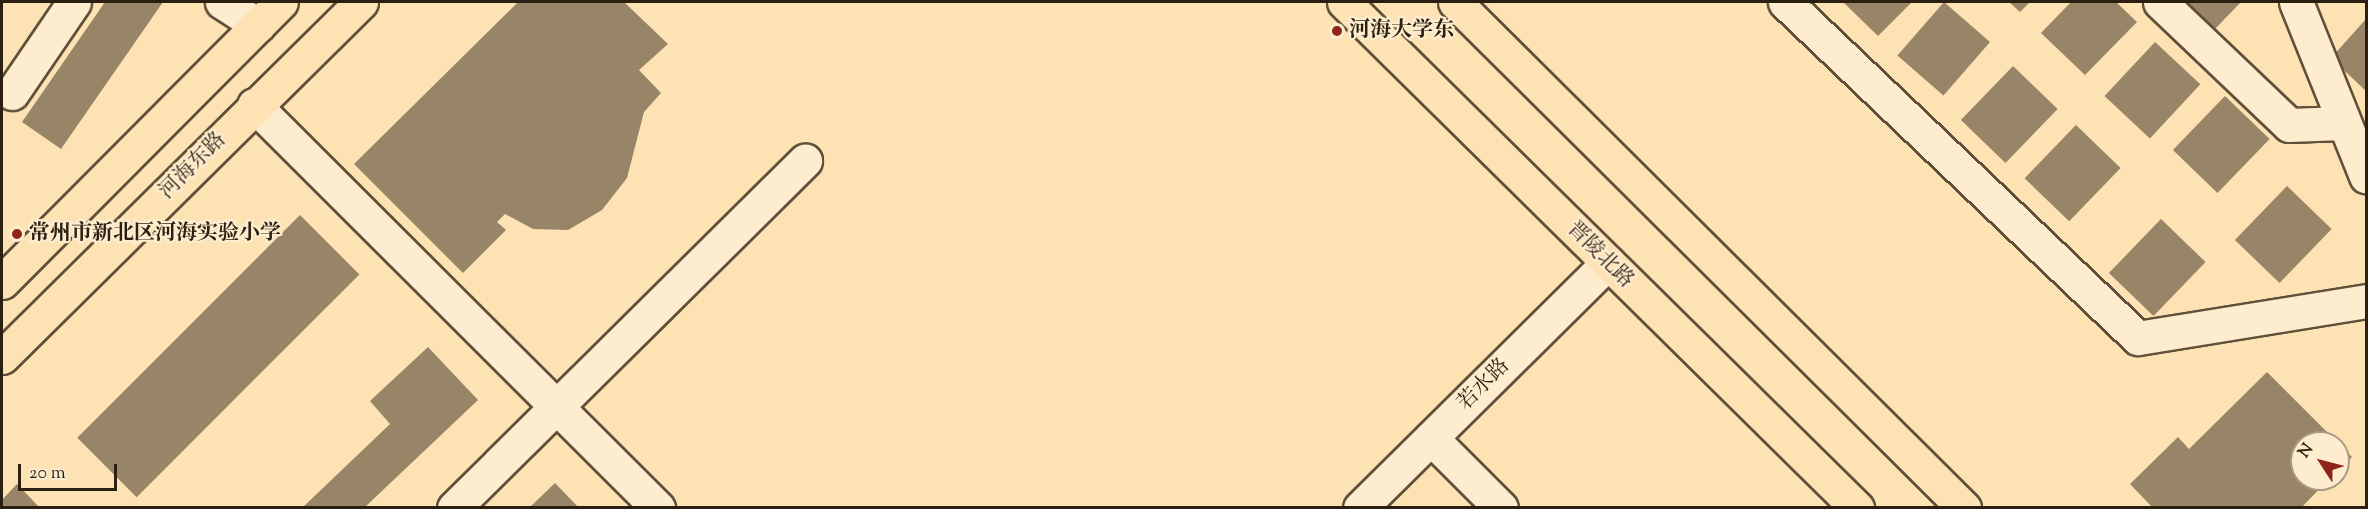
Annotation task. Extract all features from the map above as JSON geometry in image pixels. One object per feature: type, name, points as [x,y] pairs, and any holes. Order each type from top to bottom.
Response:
[{"type":"main road","points":[[2,282],[281,2]]},
{"type":"main road","name":"河海东路","points":[[2,357],[254,105],[361,2]]},
{"type":"main road","name":"晋陵北路","points":[[1344,2],[1857,507]]},
{"type":"main road","points":[[1455,2],[1964,507]]},
{"type":"street","points":[[12,93],[74,2]]},
{"type":"street","points":[[222,2],[258,25]]},
{"type":"street","points":[[1785,2],[2138,338],[2367,301]]},
{"type":"street","points":[[2160,2],[2289,125],[2343,123]]},
{"type":"street","points":[[2296,2],[2343,123],[2367,176]]},
{"type":"street","points":[[254,105],[658,507]]},
{"type":"street","points":[[454,507],[805,161]]},
{"type":"street","name":"若水路","points":[[1360,507],[1608,263]]},
{"type":"street","points":[[1431,438],[1501,507]]},
{"type":"building","points":[[105,2],[163,2],[61,149],[22,122]]},
{"type":"building","points":[[518,2],[624,2],[668,44],[639,70],[661,93],[644,112],[627,178],[602,210],[568,230],[533,229],[505,214],[497,222],[506,230],[463,273],[354,164]]},
{"type":"building","points":[[1843,2],[1912,2],[1878,36]]},
{"type":"building","points":[[1944,2],[1990,42],[1943,96],[1897,56]]},
{"type":"building","points":[[2009,2],[2030,2],[2020,12]]},
{"type":"building","points":[[2071,2],[2116,2],[2137,22],[2085,75],[2041,33]]},
{"type":"building","points":[[2183,2],[2241,2],[2213,31]]},
{"type":"building","points":[[2366,19],[2366,91],[2331,58]]},
{"type":"building","points":[[2155,42],[2200,84],[2150,138],[2105,96]]},
{"type":"building","points":[[2013,66],[2058,109],[2005,163],[1961,120]]},
{"type":"building","points":[[2225,96],[2270,139],[2217,193],[2173,150]]},
{"type":"building","points":[[2076,125],[2121,168],[2069,221],[2025,178]]},
{"type":"building","points":[[2287,186],[2332,229],[2279,283],[2235,240]]},
{"type":"building","points":[[300,215],[359,274],[137,497],[77,438]]},
{"type":"building","points":[[2161,219],[2206,262],[2153,316],[2109,273]]},
{"type":"building","points":[[428,347],[478,400],[364,508],[302,508],[390,424],[370,401]]},
{"type":"building","points":[[2267,372],[2326,431],[2290,431],[2290,491],[2317,491],[2301,508],[2153,508],[2130,484],[2178,437],[2189,449]]},
{"type":"building","points":[[555,483],[579,508],[529,508]]},
{"type":"building","points":[[17,484],[40,508],[2,508],[2,500]]},
{"type":"place","name":"河海大学东","points":[[1337,31]]},
{"type":"place","name":"常州市新北区河海实验小学","points":[[17,234]]}]
